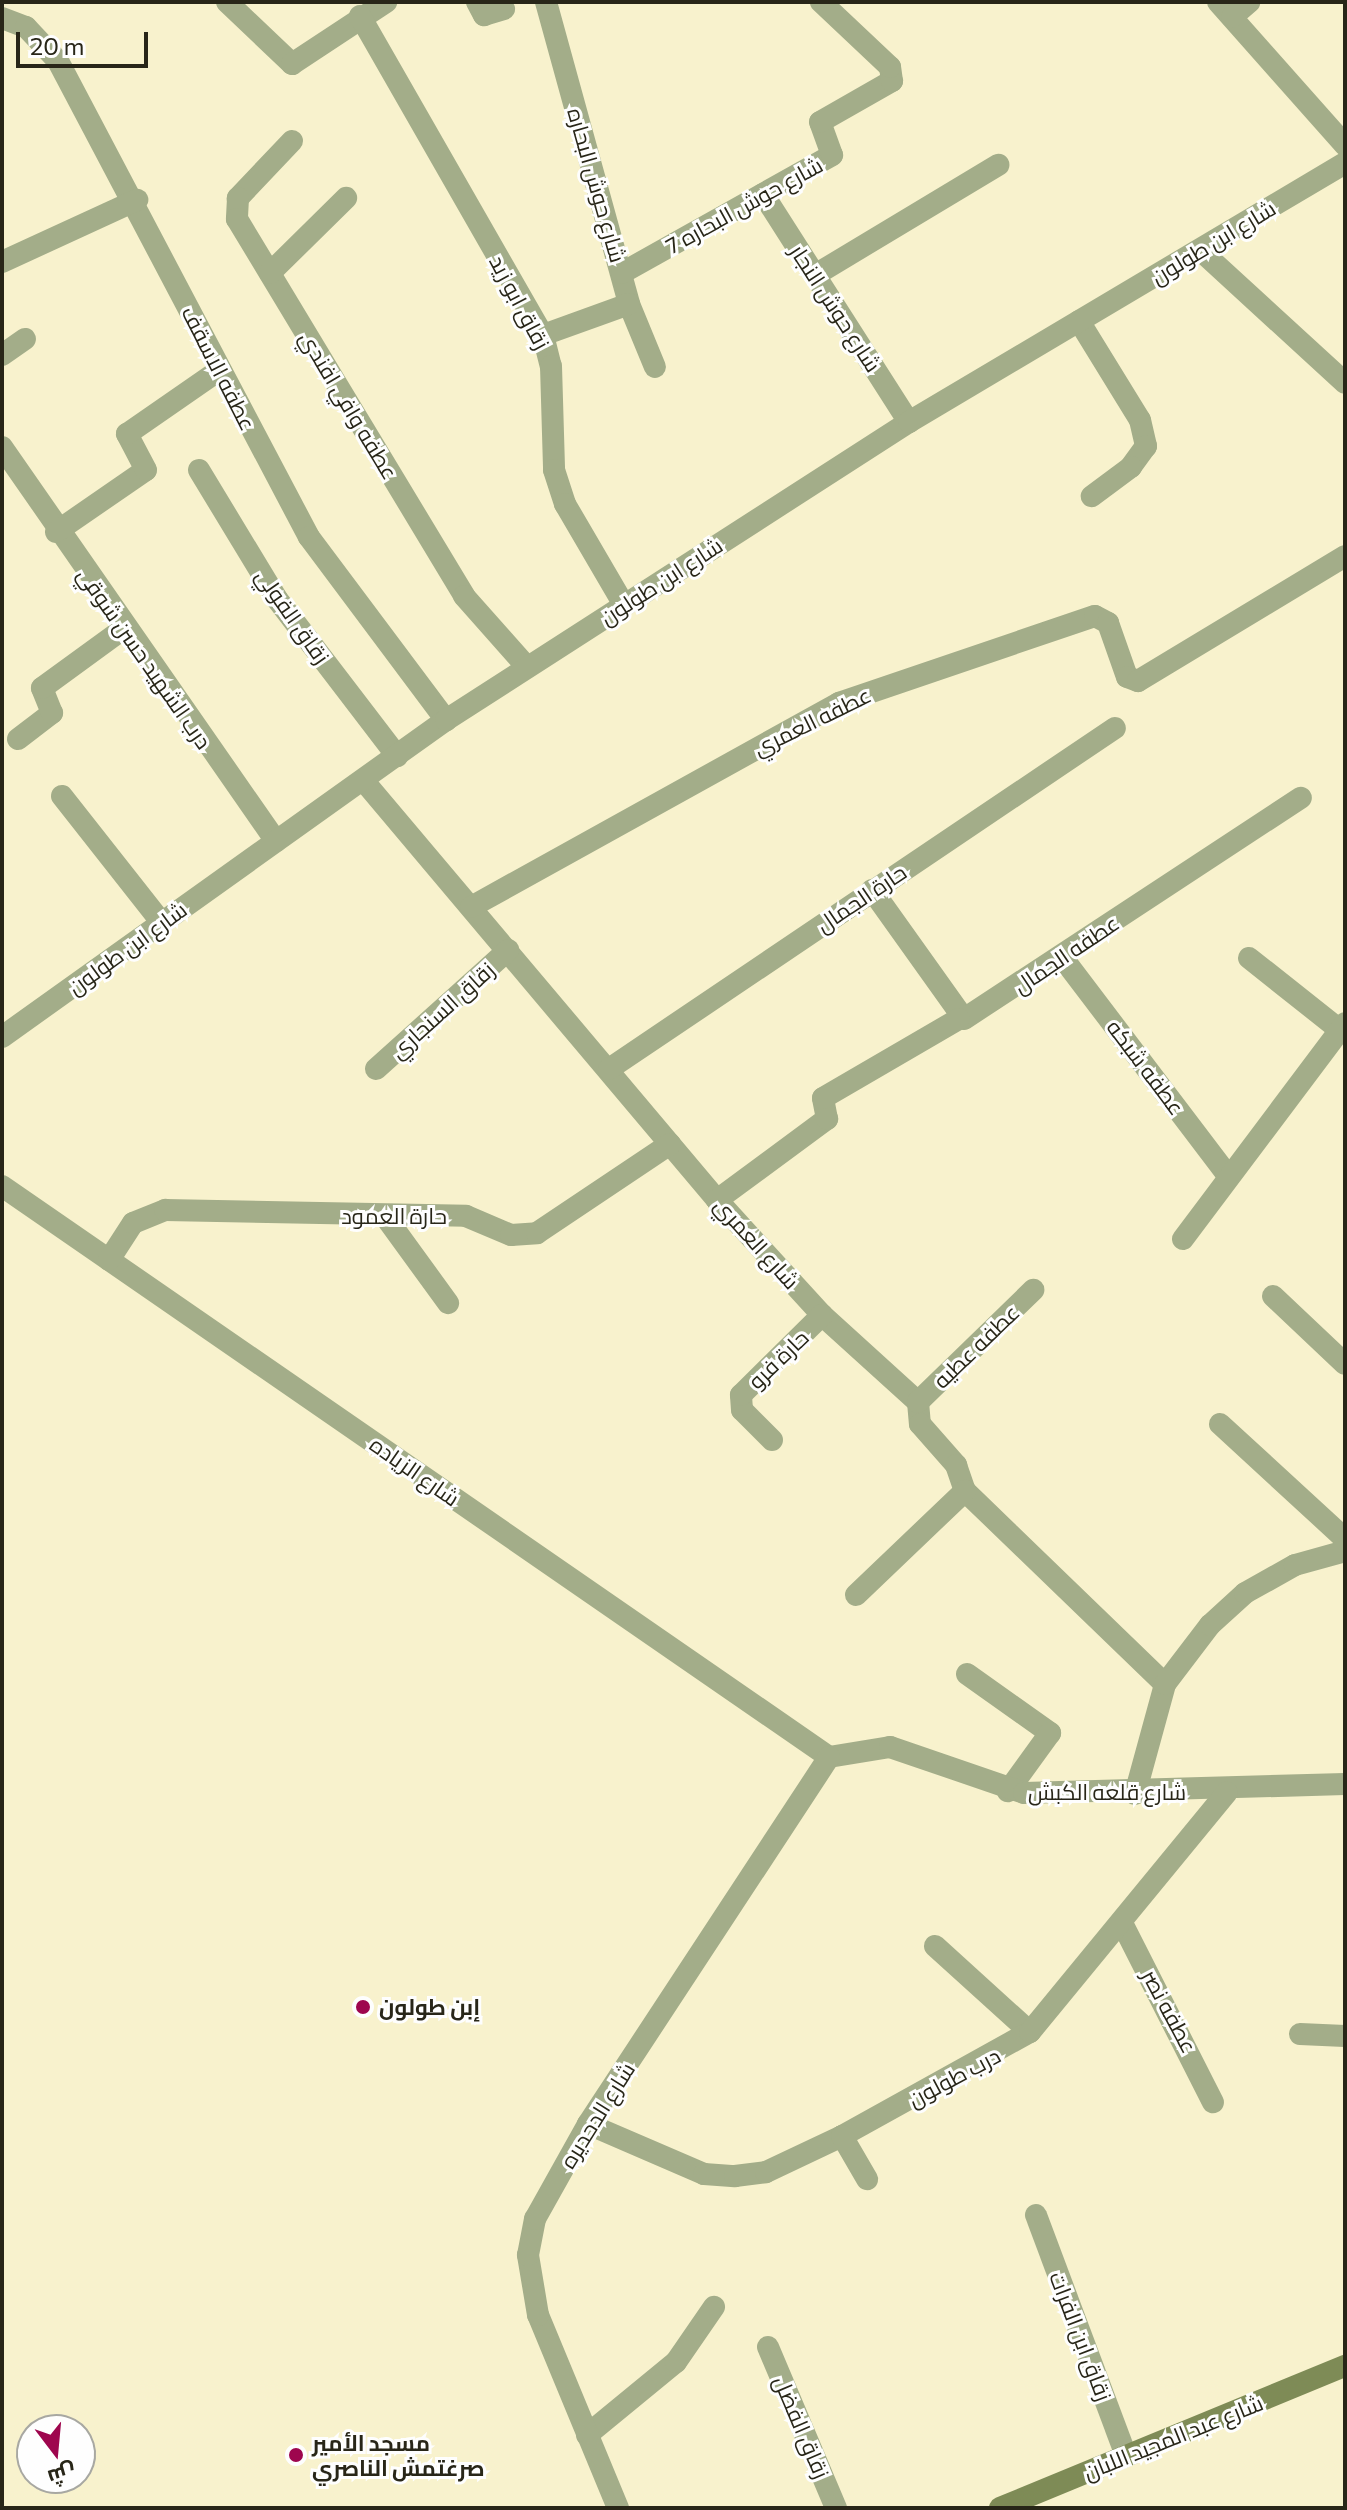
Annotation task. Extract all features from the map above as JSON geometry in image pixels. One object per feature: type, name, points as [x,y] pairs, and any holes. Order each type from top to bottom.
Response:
[{"type":"main road","name":"شارع عبد المجيد اللبان","points":[[1000,2508],[1345,2366]]},
{"type":"street","points":[[227,2],[292,64],[360,16],[386,2]]},
{"type":"street","points":[[477,2],[484,15],[504,9]]},
{"type":"street","name":"شارع حوش البحاره","points":[[546,2],[629,304],[655,367]]},
{"type":"street","name":"شارع حوش البحاره 7","points":[[622,273],[832,155],[820,122],[895,75],[821,2]]},
{"type":"street","points":[[1233,7],[1345,145]]},
{"type":"street","name":"زقاق ابو زيد","points":[[360,16],[543,335],[551,366],[554,470],[565,504],[624,605]]},
{"type":"street","name":"عطفه الاسقف","points":[[2,18],[26,27],[58,61],[137,200],[218,371],[309,537],[446,720]]},
{"type":"street","name":"عطفه وافي افندي","points":[[292,141],[234,208],[464,596],[527,667]]},
{"type":"street","name":"شارع ابن طولون","points":[[2,1037],[446,720],[527,667],[909,422],[1345,163]]},
{"type":"street","points":[[815,275],[998,165]]},
{"type":"street","name":"شارع حوش النجار","points":[[763,194],[909,422]]},
{"type":"street","points":[[270,273],[346,198]]},
{"type":"street","points":[[2,262],[137,200]]},
{"type":"street","points":[[1200,250],[1345,383]]},
{"type":"street","points":[[543,335],[629,304]]},
{"type":"street","points":[[1079,321],[1140,420],[1146,446],[1131,467],[1092,496]]},
{"type":"street","points":[[2,355],[25,339]]},
{"type":"street","points":[[56,532],[146,470],[125,436],[218,371]]},
{"type":"street","name":"درب الشهيد حسن شوقي","points":[[2,447],[9,475],[56,532],[276,841]]},
{"type":"street","name":"زقاق الفولي","points":[[199,470],[277,599],[397,756]]},
{"type":"street","name":"عطفه العمري","points":[[471,907],[789,729],[918,673],[1104,616],[1127,677],[1138,681],[1345,556]]},
{"type":"street","points":[[18,739],[52,713],[42,688],[123,629]]},
{"type":"street","name":"حارة الجمال","points":[[609,1069],[1115,728]]},
{"type":"street","name":"شارع العمري","points":[[363,780],[717,1200],[822,1315],[918,1402],[920,1424],[956,1465],[965,1491],[1165,1684]]},
{"type":"street","points":[[62,796],[162,923]]},
{"type":"street","name":"عطفه الجمال","points":[[717,1200],[827,1119],[821,1101],[855,1075],[959,1019],[1062,957],[1301,798]]},
{"type":"street","points":[[872,890],[959,1019]]},
{"type":"street","name":"زقاق السنجاري","points":[[376,1069],[508,950]]},
{"type":"street","name":"عطفه شبكه","points":[[1062,957],[1229,1177]]},
{"type":"street","points":[[1183,1239],[1342,1026],[1249,958]]},
{"type":"street","name":"حارة العمود","points":[[109,1260],[133,1223],[165,1210],[387,1219],[466,1216],[511,1235],[537,1233],[670,1144]]},
{"type":"street","name":"شارع الزياده","points":[[2,1186],[829,1757]]},
{"type":"street","points":[[387,1219],[448,1303]]},
{"type":"street","name":"عطفه عطيه","points":[[918,1402],[1033,1290]]},
{"type":"street","points":[[1273,1296],[1345,1364]]},
{"type":"street","name":"حارة فرو","points":[[772,1440],[742,1410],[741,1395],[822,1315]]},
{"type":"street","points":[[1220,1424],[1345,1539]]},
{"type":"street","points":[[856,1595],[965,1491]]},
{"type":"street","points":[[1135,1794],[1165,1684],[1245,1593],[1295,1565],[1345,1551]]},
{"type":"street","points":[[967,1674],[1050,1733],[1008,1791]]},
{"type":"street","name":"شارع قلعه الكبش","points":[[829,1757],[890,1747],[1008,1791],[1135,1794],[1345,1784]]},
{"type":"street","name":"شارع الدحديره","points":[[618,2508],[538,2315],[528,2255],[535,2219],[588,2124],[829,1757]]},
{"type":"street","name":"درب طولون","points":[[588,2124],[704,2174],[735,2176],[766,2172],[842,2136],[1030,2032],[1227,1792]]},
{"type":"street","name":"عطفه نصر","points":[[1122,1923],[1213,2102]]},
{"type":"street","points":[[935,1946],[1030,2032]]},
{"type":"street","points":[[1300,2034],[1345,2036]]},
{"type":"street","points":[[842,2136],[867,2179]]},
{"type":"street","name":"زقاق ابن الفرات","points":[[1036,2215],[1126,2456]]},
{"type":"street","points":[[587,2435],[676,2362],[714,2307]]},
{"type":"street","name":"زقاق الفضل","points":[[768,2347],[836,2508]]},
{"type":"place","name":"إبن طولون","points":[[363,2007]]},
{"type":"place","name":"مسجد الأمير صرغتمش الناصري","points":[[296,2455]]}]
